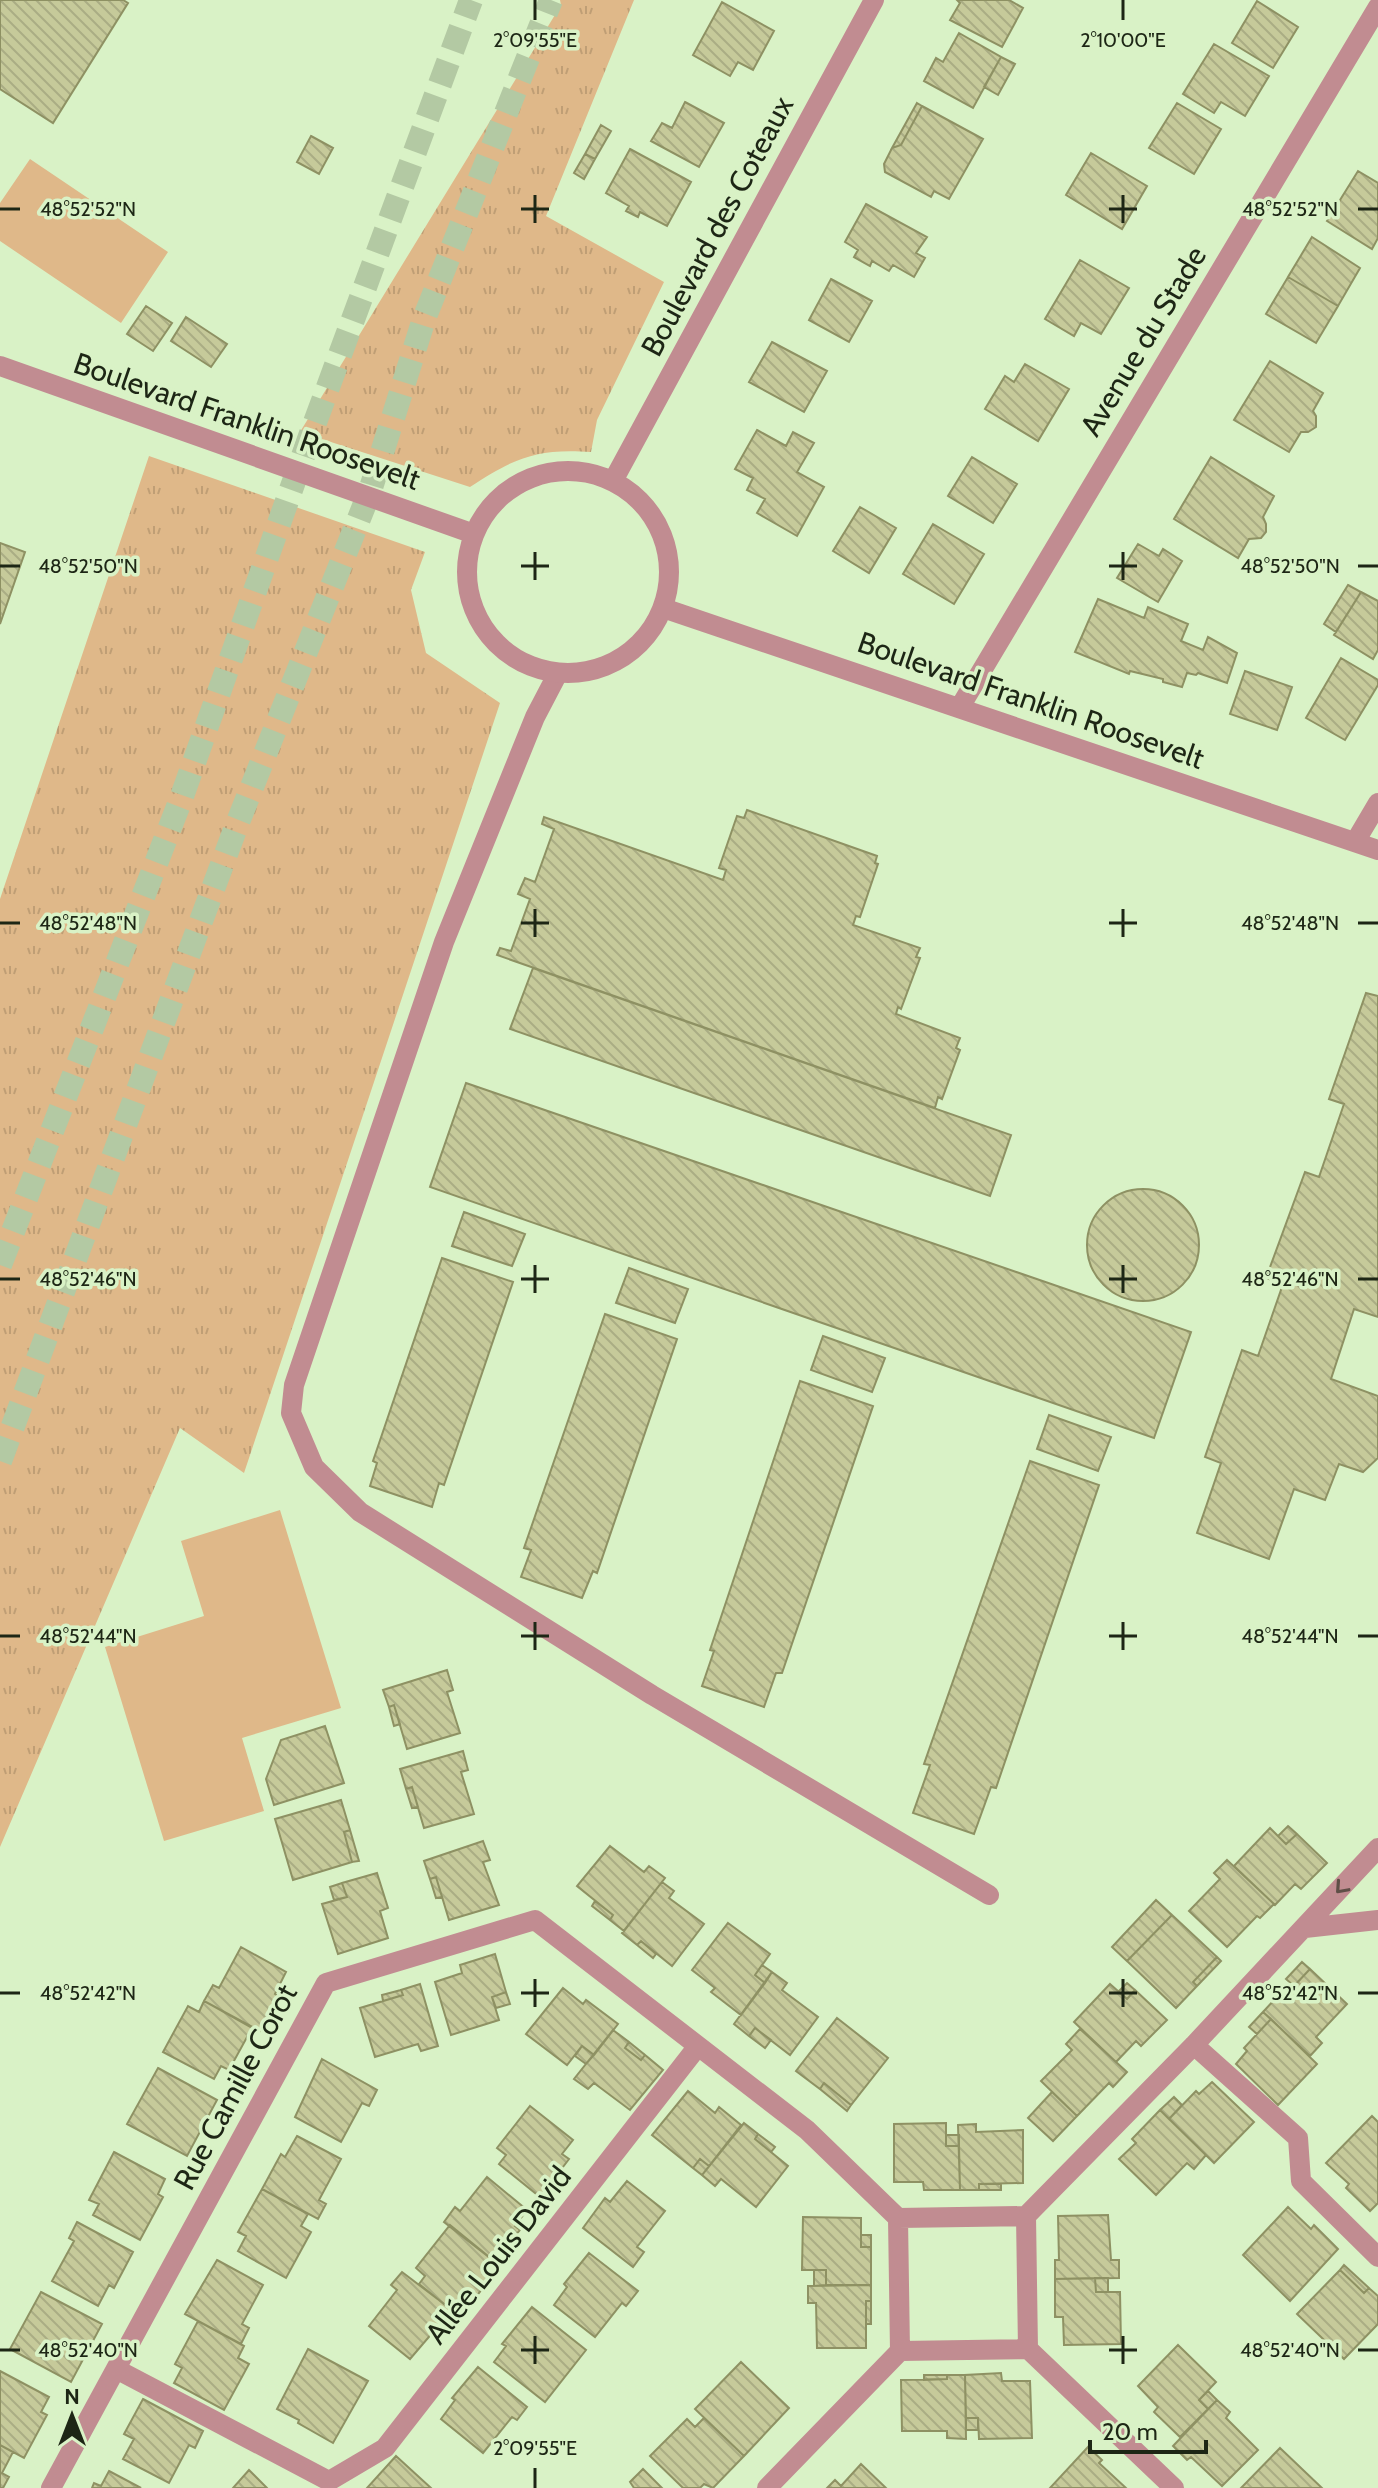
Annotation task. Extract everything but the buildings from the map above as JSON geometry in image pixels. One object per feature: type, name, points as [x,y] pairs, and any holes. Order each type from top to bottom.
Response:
[{"type":"street","name":"Boulevard des Coteaux","points":[[613,481],[874,0]]},
{"type":"street","name":"Avenue du Stade","points":[[960,707],[1378,7]]},
{"type":"street","name":"Boulevard Franklin Roosevelt","points":[[0,366],[474,534]]},
{"type":"street","points":[[552,472],[583,472],[613,481],[638,499],[662,535],[667,549],[670,579],[663,608],[647,637],[622,659],[591,671],[558,673],[526,664],[498,646],[480,622],[469,594],[467,563],[474,534],[486,513],[502,495],[522,482],[552,472]]},
{"type":"street","name":"Boulevard Franklin Roosevelt","points":[[663,608],[1378,850]]},
{"type":"street","points":[[558,673],[535,717],[444,942],[294,1385],[291,1413],[314,1467],[360,1512],[652,1695],[989,1895]]},
{"type":"street","points":[[1355,842],[1378,803]]},
{"type":"street","points":[[900,2351],[898,2218],[1026,2216],[1194,2045],[1378,1848]]},
{"type":"street","name":"Rue Camille Corot","points":[[51,2488],[326,1983],[535,1920],[807,2130],[898,2218]]},
{"type":"street","points":[[1305,1928],[1378,1920]]},
{"type":"street","points":[[1194,2045],[1298,2138],[1301,2181],[1378,2257]]},
{"type":"street","name":"Allée Louis David","points":[[116,2369],[330,2484],[385,2448],[698,2046]]},
{"type":"street","points":[[1026,2216],[1028,2349]]},
{"type":"street","points":[[767,2488],[900,2351],[1028,2349],[1174,2488]]},
{"type":"green space","points":[[560,0],[634,0],[546,216],[664,282],[597,420],[591,452],[556,452],[527,457],[470,487],[300,432],[561,5]]},
{"type":"green space","points":[[30,159],[168,252],[121,323],[0,241],[0,203]]},
{"type":"green space","points":[[149,456],[425,552],[411,590],[426,653],[500,703],[244,1473],[180,1428],[0,1847],[0,899]]},
{"type":"green space","points":[[280,1510],[341,1708],[242,1738],[264,1811],[164,1841],[105,1647],[204,1616],[181,1541]]},
{"type":"tunnel","points":[[0,1265],[181,799],[314,425],[471,0]]},
{"type":"tunnel","points":[[0,1461],[236,827],[370,491],[424,319],[551,0]]}]
